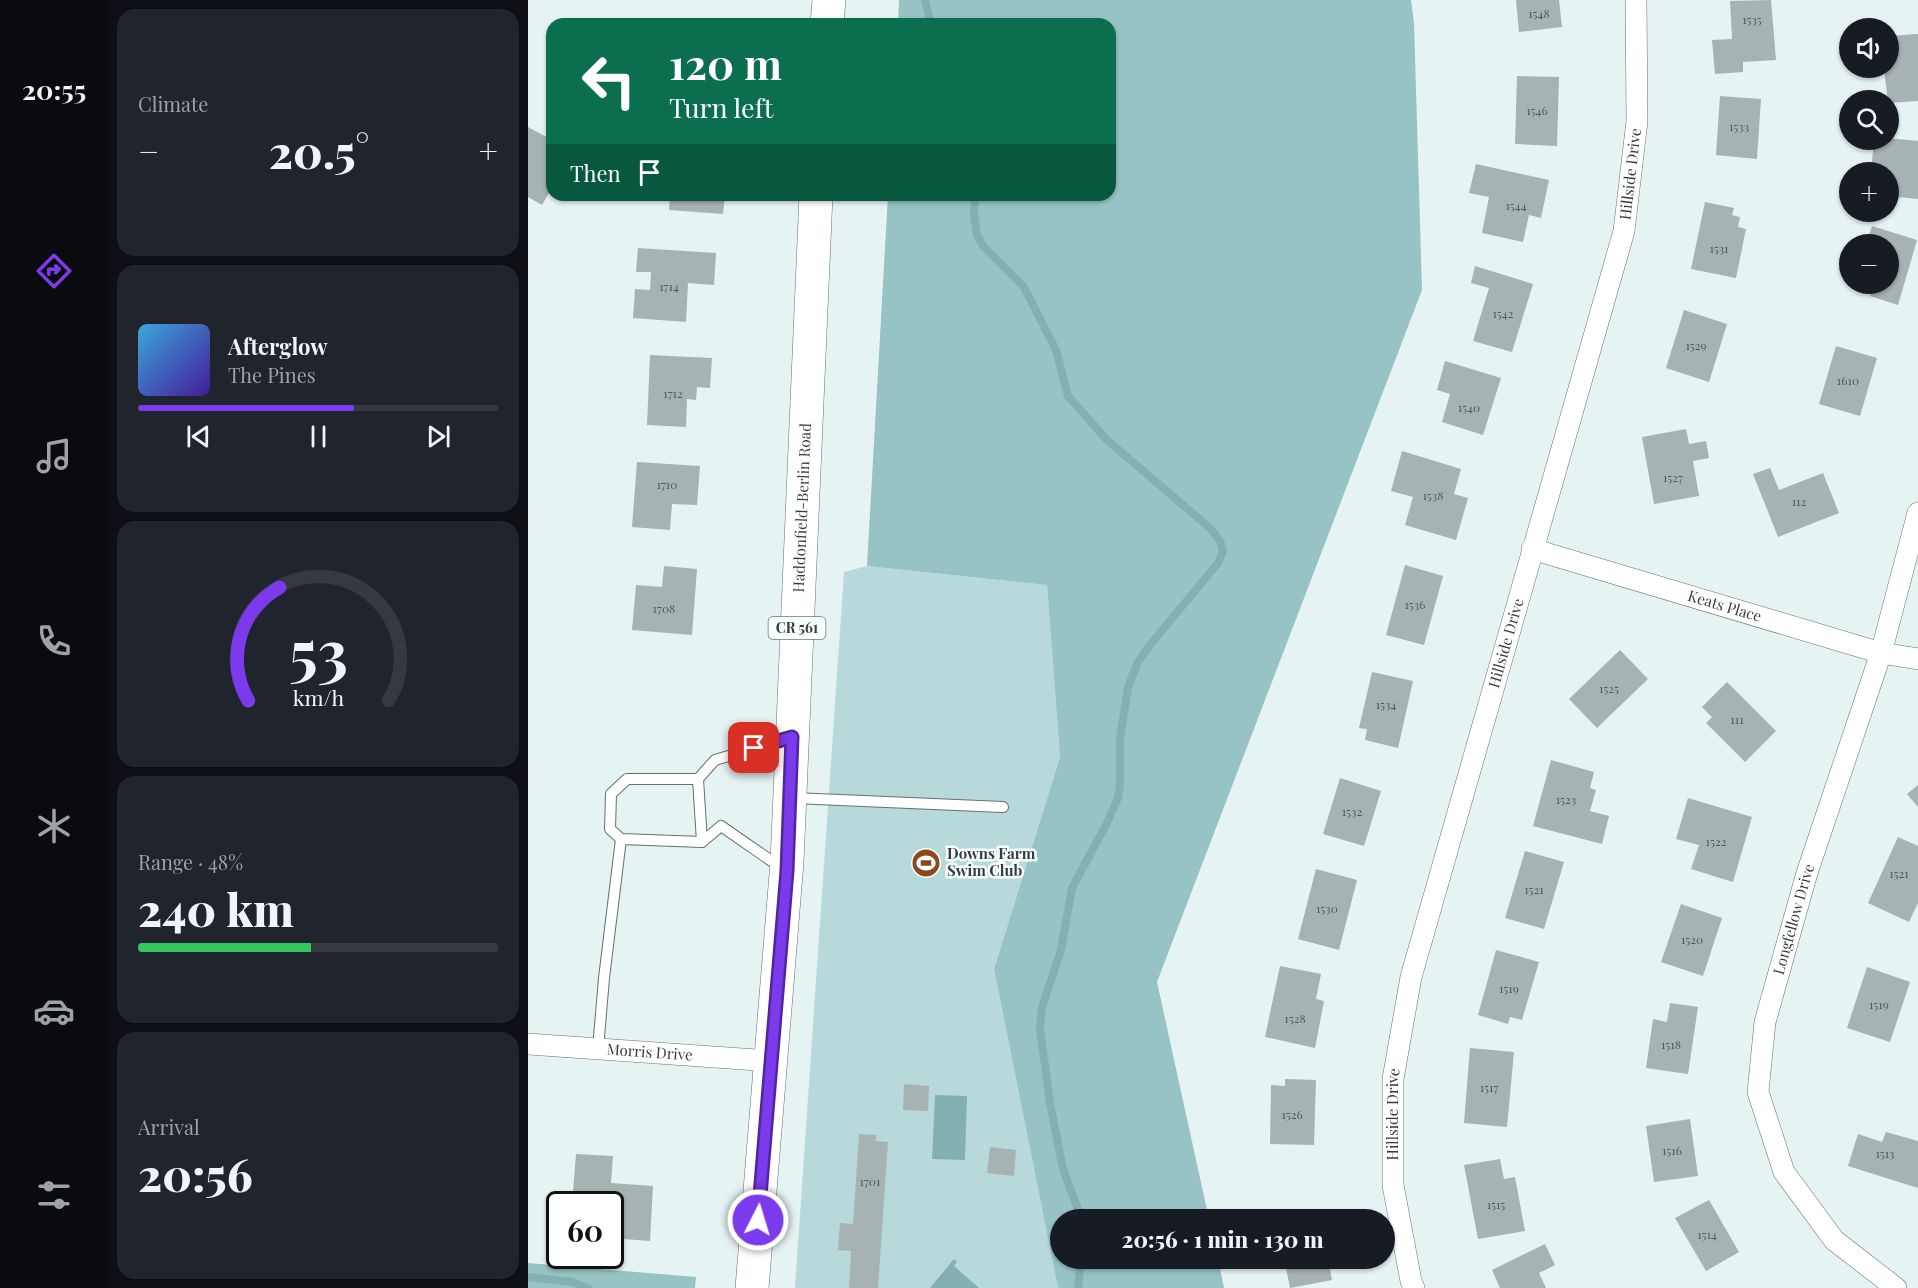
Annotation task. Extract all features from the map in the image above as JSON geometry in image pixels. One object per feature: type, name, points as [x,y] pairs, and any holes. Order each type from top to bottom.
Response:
[{"type":"main road","points":[[828,18],[829,0]]},
{"type":"main road","name":"Haddonfield-Berlin Road","points":[[752,1288],[787,871],[816,201]]},
{"type":"street","name":"Hillside Drive","points":[[1414,1288],[1393,1185],[1393,1079],[1411,977],[1624,231],[1637,121],[1636,0]]},
{"type":"street","name":"Longfellow Drive","points":[[1896,1288],[1834,1240],[1784,1172],[1758,1092],[1765,1022],[1808,873],[1881,653],[1918,513]]},
{"type":"street","name":"Keats Place","points":[[1532,549],[1881,653],[1918,659]]},
{"type":"street","name":"Morris Drive","points":[[528,1044],[771,1061]]},
{"type":"lane","points":[[702,842],[698,779],[715,760],[792,737]]},
{"type":"lane","points":[[698,779],[627,779],[611,794],[610,828],[621,839],[702,842],[721,826],[787,871]]},
{"type":"lane","points":[[790,798],[1003,807]]},
{"type":"lane","points":[[598,1049],[621,839]]},
{"type":"shaded area","points":[[899,0],[1411,0],[1414,23],[1422,290],[1157,982],[1207,1209],[1050,1209],[1050,1248],[994,969],[1060,757],[1047,585],[867,566],[888,201],[1116,201],[1116,18],[898,18]]},
{"type":"shaded area","name":"Downs Farm Swim Club","points":[[867,566],[1047,585],[1060,757],[994,969],[1050,1248],[1050,1269],[1054,1269],[1058,1288],[795,1288],[844,572]]},
{"type":"shaded area","points":[[935,1095],[967,1096],[965,1160],[932,1159]]},
{"type":"shaded area","points":[[954,1259],[957,1262],[954,1266],[979,1288],[930,1288]]},
{"type":"shaded area","points":[[528,1263],[546,1264],[546,1269],[600,1269],[696,1277],[695,1288],[528,1288]]},
{"type":"shaded area","points":[[1054,1269],[1220,1269],[1224,1288],[1058,1288]]},
{"type":"building","points":[[1516,0],[1559,0],[1562,27],[1519,32]]},
{"type":"building","points":[[1771,0],[1776,60],[1743,62],[1743,72],[1715,74],[1712,40],[1732,39],[1730,1]]},
{"type":"building","points":[[1918,34],[1918,101],[1899,102],[1899,90],[1887,90],[1885,78],[1899,78],[1899,35]]},
{"type":"building","points":[[1517,76],[1559,77],[1557,146],[1515,144]]},
{"type":"building","points":[[1720,96],[1761,99],[1757,159],[1716,155]]},
{"type":"building","points":[[528,127],[546,137],[546,198],[542,205],[528,197]]},
{"type":"building","points":[[1899,139],[1918,141],[1918,199],[1899,197],[1899,162],[1872,162],[1873,150],[1899,150]]},
{"type":"building","points":[[1476,164],[1549,180],[1541,218],[1529,215],[1523,242],[1482,233],[1489,197],[1469,193]]},
{"type":"building","points":[[670,201],[724,201],[723,214],[669,210]]},
{"type":"building","points":[[1705,202],[1734,208],[1732,215],[1740,217],[1738,227],[1746,229],[1736,278],[1691,269]]},
{"type":"building","points":[[1872,226],[1898,234],[1869,234]]},
{"type":"building","points":[[1899,234],[1917,240],[1898,305],[1870,296],[1871,294],[1899,294]]},
{"type":"building","points":[[638,248],[716,253],[714,285],[688,283],[686,322],[633,318],[635,289],[650,290],[651,272],[636,272]]},
{"type":"building","points":[[1475,266],[1533,284],[1512,352],[1473,341],[1489,288],[1471,283]]},
{"type":"building","points":[[1684,310],[1727,324],[1709,382],[1666,368]]},
{"type":"building","points":[[1836,346],[1877,358],[1860,416],[1819,404]]},
{"type":"building","points":[[650,355],[712,358],[710,388],[697,387],[696,400],[687,399],[686,427],[647,425]]},
{"type":"building","points":[[1445,361],[1501,378],[1483,435],[1442,422],[1450,394],[1437,390]]},
{"type":"building","points":[[1686,429],[1689,444],[1706,441],[1709,458],[1693,461],[1699,496],[1654,504],[1642,437]]},
{"type":"building","points":[[1402,451],[1461,469],[1454,494],[1468,498],[1456,540],[1405,525],[1413,497],[1391,491]]},
{"type":"building","points":[[637,462],[700,466],[697,505],[672,504],[670,530],[632,527]]},
{"type":"building","points":[[1770,468],[1779,490],[1823,473],[1839,513],[1778,537],[1753,474]]},
{"type":"building","points":[[1405,565],[1443,576],[1424,645],[1386,635]]},
{"type":"building","points":[[664,566],[697,569],[692,635],[632,630],[636,585],[662,587]]},
{"type":"building","points":[[1620,650],[1648,679],[1597,728],[1569,699]]},
{"type":"building","points":[[1372,672],[1413,681],[1398,748],[1365,740],[1367,729],[1359,728]]},
{"type":"building","points":[[1727,682],[1776,731],[1745,762],[1706,723],[1712,717],[1702,707]]},
{"type":"building","points":[[1551,760],[1594,772],[1590,788],[1596,790],[1590,811],[1609,816],[1602,844],[1533,826]]},
{"type":"building","points":[[1340,778],[1381,791],[1364,846],[1323,834]]},
{"type":"building","points":[[1918,785],[1918,807],[1907,794]]},
{"type":"building","points":[[1688,798],[1752,817],[1733,882],[1691,869],[1699,845],[1676,839]]},
{"type":"building","points":[[1898,837],[1918,846],[1918,903],[1909,922],[1868,903]]},
{"type":"building","points":[[1525,851],[1564,862],[1544,929],[1505,918]]},
{"type":"building","points":[[1316,869],[1357,880],[1339,950],[1298,939]]},
{"type":"building","points":[[1681,904],[1722,918],[1703,976],[1661,962]]},
{"type":"building","points":[[1496,950],[1539,962],[1522,1020],[1510,1017],[1508,1024],[1478,1015]]},
{"type":"building","points":[[1280,966],[1321,974],[1316,999],[1324,1001],[1315,1048],[1265,1037]]},
{"type":"building","points":[[1867,967],[1910,982],[1890,1042],[1847,1028]]},
{"type":"building","points":[[1670,1003],[1698,1007],[1688,1074],[1646,1068],[1653,1019],[1667,1022]]},
{"type":"building","points":[[1470,1048],[1514,1052],[1507,1127],[1464,1123]]},
{"type":"building","points":[[1285,1079],[1316,1080],[1314,1145],[1270,1144],[1271,1085],[1285,1086]]},
{"type":"building","points":[[904,1084],[929,1086],[928,1111],[903,1110]]},
{"type":"building","points":[[1690,1119],[1698,1176],[1654,1182],[1646,1126]]},
{"type":"building","points":[[1886,1132],[1918,1141],[1918,1188],[1848,1166],[1858,1134],[1882,1142]]},
{"type":"building","points":[[859,1134],[876,1135],[876,1141],[888,1142],[878,1288],[849,1288],[851,1251],[838,1250],[840,1223],[853,1224]]},
{"type":"building","points":[[990,1147],[1016,1150],[1014,1176],[987,1173]]},
{"type":"building","points":[[576,1154],[613,1156],[611,1183],[653,1186],[650,1241],[624,1239],[624,1191],[573,1191]]},
{"type":"building","points":[[1500,1159],[1504,1179],[1515,1177],[1525,1231],[1478,1239],[1464,1165]]},
{"type":"building","points":[[1709,1200],[1739,1252],[1706,1271],[1675,1218]]},
{"type":"building","points":[[1545,1244],[1555,1265],[1539,1273],[1546,1288],[1500,1288],[1492,1270]]},
{"type":"building","points":[[1286,1269],[1330,1269],[1332,1280],[1290,1288]]},
{"type":"waterway","points":[[925,0],[930,18]]},
{"type":"waterway","points":[[975,201],[977,235],[983,246],[1024,287],[1056,350],[1068,396],[1106,439],[1211,529],[1220,541],[1223,551],[1218,563],[1138,662],[1128,687],[1120,739],[1118,798],[1072,888],[1061,950],[1042,1007],[1040,1029],[1050,1103],[1063,1169],[1078,1209]]},
{"type":"waterway","points":[[1078,1288],[1080,1269]]},
{"type":"waterway","points":[[528,1277],[572,1282],[588,1288]]},
{"type":"place","name":"Downs Farm Swim Club","points":[[926,863]]},
{"type":"route","points":[[754,748],[792,737],[787,871],[758,1220]]}]
